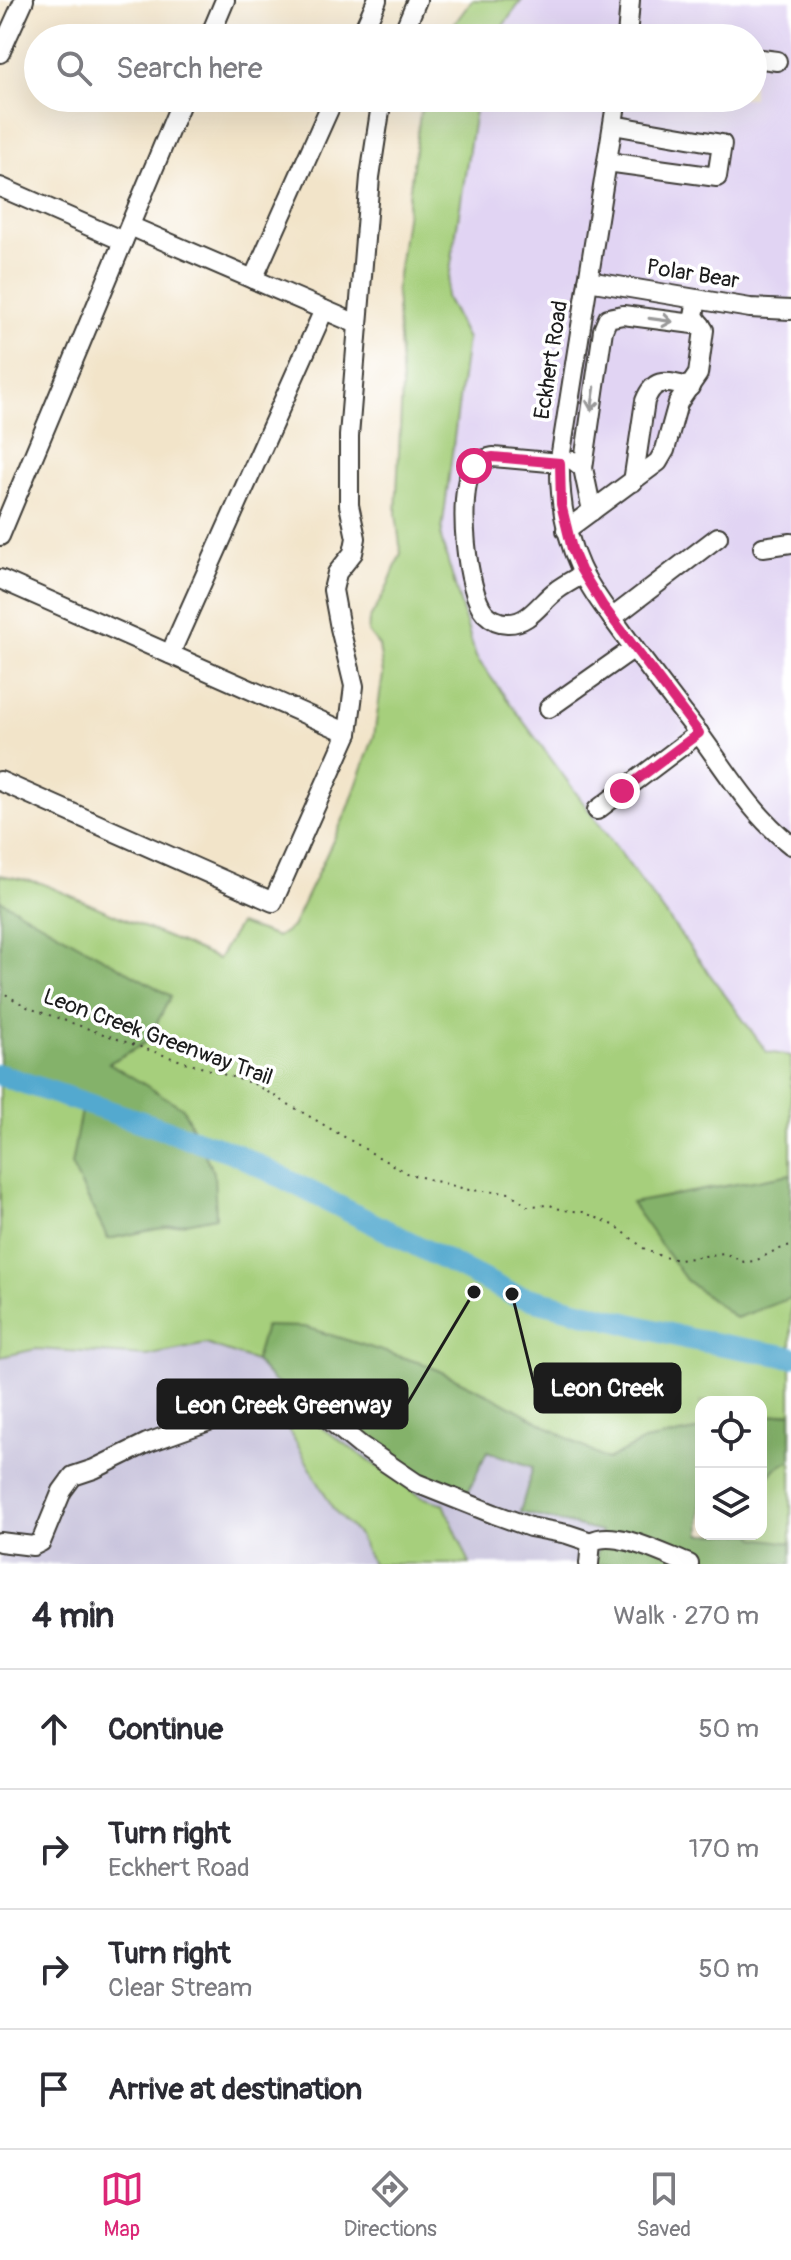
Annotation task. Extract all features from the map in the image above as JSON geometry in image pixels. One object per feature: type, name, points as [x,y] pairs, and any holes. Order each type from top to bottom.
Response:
[{"type":"street","points":[[0,53],[24,0]]},
{"type":"street","points":[[215,24],[225,0]]},
{"type":"street","points":[[366,24],[377,0]]},
{"type":"street","points":[[407,24],[417,0]]},
{"type":"street","points":[[628,24],[630,0]]},
{"type":"street","points":[[767,60],[777,61]]},
{"type":"street","points":[[0,536],[177,112]]},
{"type":"street","points":[[253,279],[328,112]]},
{"type":"street","points":[[0,781],[273,902],[348,733],[354,686],[333,590],[337,573],[353,553],[356,538],[349,505],[349,436],[370,177],[380,112]]},
{"type":"street","name":"Eckhert Road","points":[[615,112],[560,461],[561,504],[566,530],[583,574],[612,618],[748,803],[791,845]]},
{"type":"street","points":[[607,162],[717,177],[722,144],[613,125]]},
{"type":"street","points":[[0,187],[253,279],[357,324]]},
{"type":"street","name":"Polar Bear","points":[[588,281],[750,308],[791,310]]},
{"type":"street","points":[[622,314],[625,288]]},
{"type":"street","points":[[566,530],[658,462],[665,450],[678,403],[698,374],[704,330],[694,316],[697,299]]},
{"type":"street","points":[[170,654],[324,310]]},
{"type":"street","points":[[592,511],[583,468],[603,330],[608,318],[622,314],[701,325]]},
{"type":"street","points":[[580,328],[603,330]]},
{"type":"street","points":[[633,482],[649,390],[661,382],[690,387]]},
{"type":"street","points":[[583,468],[571,460],[482,459],[469,477],[464,511],[472,580],[478,601],[486,614],[497,622],[510,623],[524,619],[556,590],[583,574]]},
{"type":"street","points":[[612,618],[718,537]]},
{"type":"street","points":[[763,547],[791,543]]},
{"type":"street","points":[[0,579],[348,733]]},
{"type":"street","points":[[549,708],[634,648]]},
{"type":"street","points":[[597,810],[699,733]]},
{"type":"street","points":[[0,1542],[33,1546],[41,1542],[62,1491],[73,1476],[147,1443],[212,1420],[267,1394],[281,1393],[318,1412],[416,1483],[530,1527],[591,1542]]},
{"type":"street","points":[[591,1542],[599,1537],[617,1538],[689,1564]]},
{"type":"street","points":[[589,1564],[591,1542]]},
{"type":"path","name":"Leon Creek Greenway Trail","points":[[0,989],[29,1008],[254,1084],[406,1173],[469,1190],[510,1193],[527,1206],[550,1205],[562,1210],[583,1212],[616,1226],[646,1250],[663,1257],[679,1260],[724,1253],[744,1262],[755,1261],[791,1246]]},
{"type":"shaded area","points":[[522,0],[791,0],[788,176],[791,176],[791,1073],[767,1052],[476,657],[441,538],[467,339],[446,297],[475,112],[767,112],[767,24],[504,24]]},
{"type":"shaded area","points":[[0,1214],[695,1533],[695,1540],[711,1540],[791,1564],[0,1564]]},
{"type":"green space","points":[[472,0],[522,0],[504,24],[454,24]]},
{"type":"green space","points":[[475,112],[446,297],[467,339],[441,538],[476,657],[767,1052],[791,1056],[791,1560],[724,1546],[710,1540],[767,1540],[767,1396],[695,1396],[695,1533],[261,1343],[255,1361],[206,1344],[147,1356],[36,1349],[0,1357],[0,875],[41,883],[218,959],[239,924],[277,937],[292,927],[348,809],[374,736],[383,674],[379,646],[368,632],[369,620],[401,553],[396,514],[402,387],[396,290],[420,114]]},
{"type":"green space","points":[[0,900],[171,996],[147,1042],[109,1063],[183,1108],[214,1174],[216,1217],[108,1239],[71,1165],[81,1110],[0,1081]]},
{"type":"green space","points":[[791,1174],[791,1298],[736,1318],[686,1280],[631,1203]]},
{"type":"green space","points":[[265,1326],[305,1327],[427,1365],[498,1399],[607,1460],[644,1441],[695,1431],[695,1540],[767,1540],[791,1543],[791,1564],[595,1564],[601,1532],[520,1512],[533,1467],[487,1451],[467,1495],[418,1480],[319,1408],[273,1381],[255,1361]]},
{"type":"green space","points":[[292,1410],[421,1497],[444,1504],[470,1564],[372,1564],[359,1536],[333,1509],[283,1419]]},
{"type":"green space","points":[[791,1412],[791,1460],[775,1469],[767,1480],[767,1468],[767,1417]]},
{"type":"waterway","points":[[0,1075],[232,1152],[512,1294],[689,1339],[791,1357]]},
{"type":"place","name":"Leon Creek Greenway","points":[[474,1292]]},
{"type":"place","name":"Leon Creek","points":[[512,1294]]},
{"type":"route","points":[[474,466],[482,459],[493,457],[560,463],[561,504],[572,549],[581,570],[603,606],[699,733],[622,791]]}]
